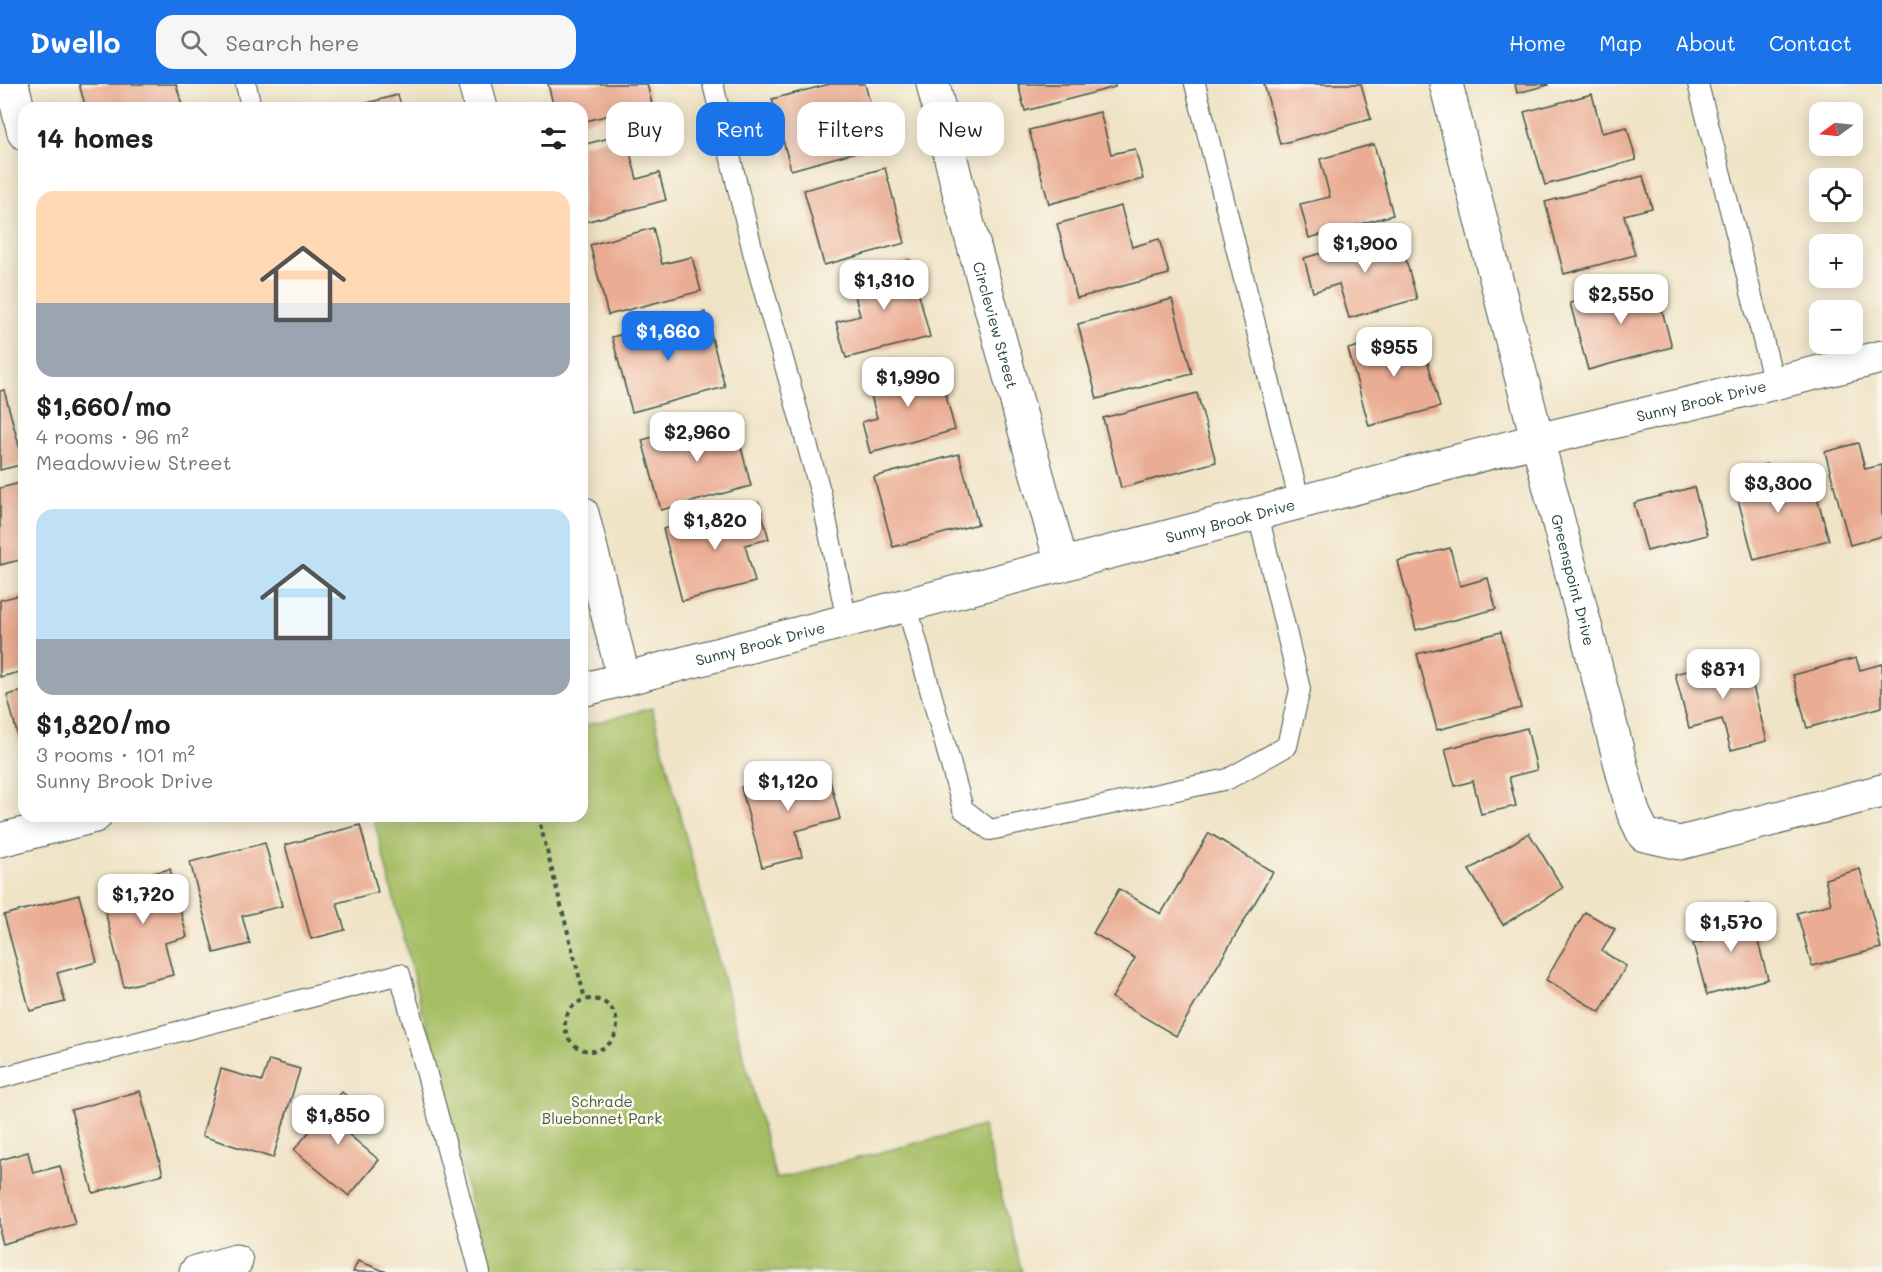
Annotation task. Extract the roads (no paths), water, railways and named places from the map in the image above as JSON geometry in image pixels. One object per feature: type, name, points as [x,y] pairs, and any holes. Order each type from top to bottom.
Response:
[{"type":"street","points":[[12,84],[18,108]]},
{"type":"street","points":[[475,84],[480,102]]},
{"type":"street","name":"Circleview Street","points":[[933,84],[959,192],[1062,566]]},
{"type":"street","name":"Greenspoint Drive","points":[[1446,84],[1633,812],[1644,835],[1680,843],[1882,791]]},
{"type":"street","name":"Sunny Brook Drive","points":[[588,688],[1538,440],[1882,357]]},
{"type":"street","points":[[588,537],[624,679]]},
{"type":"street","points":[[0,840],[71,822]]},
{"type":"street","points":[[195,1272],[236,1261]]},
{"type":"lane","points":[[246,84],[250,102]]},
{"type":"lane","points":[[713,84],[753,252],[821,494],[847,621]]},
{"type":"lane","points":[[1195,84],[1300,503]]},
{"type":"lane","points":[[1698,84],[1774,383]]},
{"type":"lane","points":[[908,606],[963,809],[990,830],[1228,778],[1287,746],[1300,689],[1258,514]]},
{"type":"lane","points":[[0,1078],[400,974],[480,1272]]},
{"type":"park label","name":"Schrade Bluebonnet Park","points":[[602,1110]]}]
